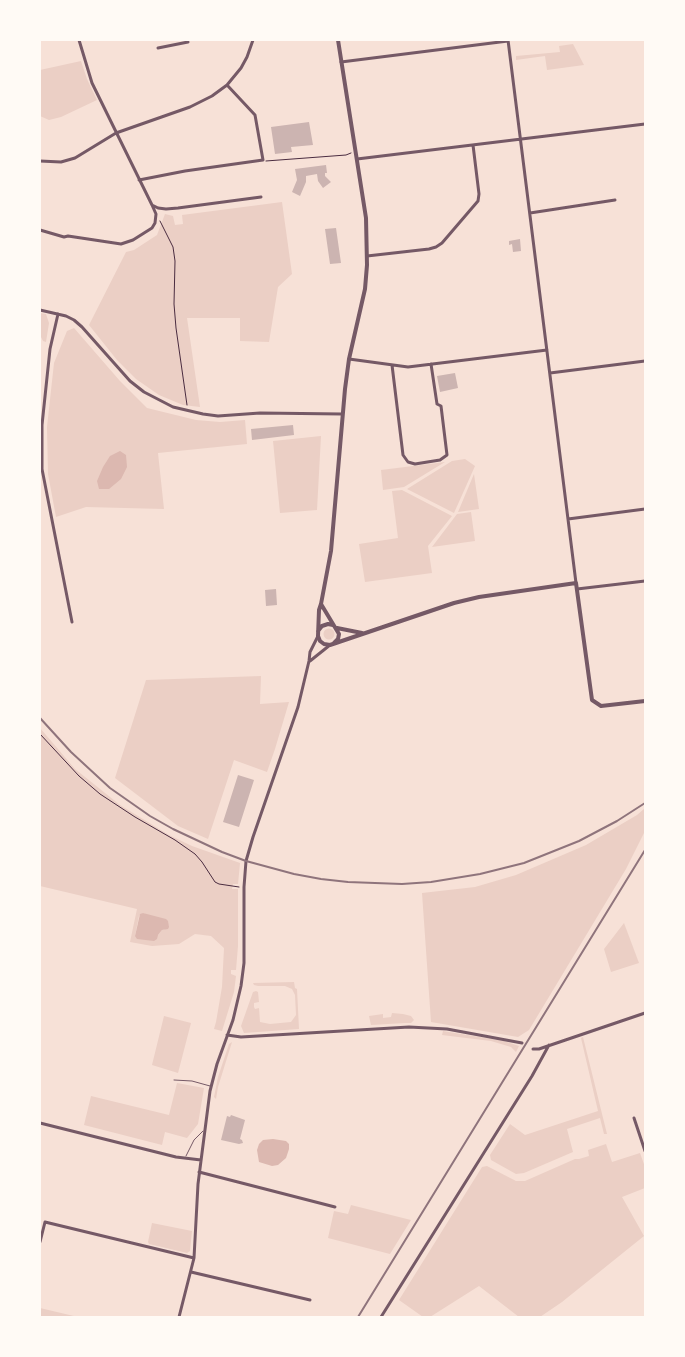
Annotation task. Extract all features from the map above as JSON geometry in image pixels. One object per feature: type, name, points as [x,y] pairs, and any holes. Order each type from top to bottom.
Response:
[{"type":"street","points":[[40,230],[57,236],[121,244],[133,240],[152,228],[156,214],[90,78],[79,40]]},
{"type":"street","points":[[170,40],[171,45]]},
{"type":"street","points":[[40,161],[54,162],[75,158],[116,133],[190,107],[212,96],[227,85],[244,63],[253,40]]},
{"type":"street","points":[[338,40],[344,61],[366,218],[367,256],[364,289],[349,359],[342,414],[331,552],[319,610],[318,633],[320,641],[324,644],[332,644],[462,601],[506,592],[576,583]]},
{"type":"street","points":[[344,61],[508,40],[590,694],[592,700],[601,706],[645,701]]},
{"type":"street","points":[[158,48],[188,42]]},
{"type":"street","points":[[139,180],[185,171],[263,160],[255,115],[227,85]]},
{"type":"street","points":[[357,159],[645,124]]},
{"type":"street","points":[[367,256],[429,249],[442,243],[478,201],[479,194],[473,145]]},
{"type":"street","points":[[152,205],[166,209],[261,196]]},
{"type":"street","points":[[530,213],[615,200]]},
{"type":"street","points":[[40,310],[74,320],[130,382],[144,392],[173,407],[218,416],[342,414]]},
{"type":"street","points":[[58,314],[50,348],[42,429],[42,469],[72,622]]},
{"type":"street","points":[[349,359],[408,367],[547,350]]},
{"type":"street","points":[[550,373],[645,362]]},
{"type":"street","points":[[392,365],[403,455],[408,462],[415,464],[440,460],[446,455],[441,406],[437,404],[431,364]]},
{"type":"street","points":[[568,519],[645,509]]},
{"type":"street","points":[[577,589],[645,581]]},
{"type":"street","points":[[309,661],[338,639],[339,634],[336,627],[321,604]]},
{"type":"street","points":[[179,1317],[194,1258],[199,1172],[211,1086],[238,1003],[244,964],[246,861],[294,720],[310,652],[318,633],[322,626],[328,624],[362,633]]},
{"type":"street","points":[[533,1049],[645,1013]]},
{"type":"street","points":[[228,1035],[242,1037],[410,1027],[447,1029],[522,1043]]},
{"type":"street","points":[[381,1317],[532,1076],[549,1045]]},
{"type":"street","points":[[634,1118],[645,1151]]},
{"type":"street","points":[[40,1123],[186,1159],[201,1160]]},
{"type":"street","points":[[199,1172],[335,1207]]},
{"type":"street","points":[[40,1242],[45,1222],[194,1258]]},
{"type":"street","points":[[191,1272],[310,1300]]},
{"type":"lane","points":[[174,1080],[192,1081],[211,1086]]},
{"type":"lane","points":[[186,1159],[188,1150],[205,1128]]},
{"type":"path","points":[[268,162],[346,156],[352,153]]},
{"type":"path","points":[[155,218],[160,220],[173,247],[176,261],[174,304],[188,404],[186,411]]},
{"type":"path","points":[[40,734],[79,776],[100,794],[175,840],[194,854],[202,862],[215,882],[244,887]]},
{"type":"shaded area","points":[[573,44],[584,65],[547,70],[545,56],[516,60],[516,56],[560,52],[559,46]]},
{"type":"shaded area","points":[[81,61],[97,100],[61,117],[49,120],[40,116],[40,70]]},
{"type":"shaded area","points":[[282,202],[292,274],[278,287],[269,342],[240,341],[240,318],[187,318],[200,407],[183,405],[159,395],[136,379],[117,360],[89,325],[126,252],[134,250],[157,235],[165,214],[173,216],[175,225],[183,224],[182,215]]},
{"type":"shaded area","points":[[40,313],[46,314],[49,323],[46,342],[43,341],[40,335]]},
{"type":"shaded area","points":[[74,328],[120,381],[147,408],[196,420],[220,422],[245,420],[247,444],[158,453],[164,509],[86,507],[56,517],[48,474],[47,427],[54,363],[67,331]]},
{"type":"shaded area","points":[[321,436],[317,510],[280,513],[273,441]]},
{"type":"shaded area","points":[[120,451],[126,455],[127,467],[121,479],[109,489],[99,489],[97,481],[103,467],[110,456]]},
{"type":"shaded area","points":[[465,459],[475,466],[454,513],[407,489],[452,461]]},
{"type":"shaded area","points":[[445,462],[404,487],[383,490],[381,470]]},
{"type":"shaded area","points":[[474,474],[479,509],[458,512]]},
{"type":"shaded area","points":[[402,490],[452,516],[428,546],[432,573],[365,582],[359,544],[398,538],[392,491]]},
{"type":"shaded area","points":[[471,512],[475,541],[432,547],[457,514]]},
{"type":"shaded area","points":[[329,628],[335,634],[329,640],[323,634]]},
{"type":"shaded area","points":[[261,676],[260,704],[289,702],[275,749],[267,772],[234,760],[208,839],[178,826],[115,778],[146,680]]},
{"type":"shaded area","points":[[40,728],[75,769],[120,805],[169,835],[192,846],[240,863],[238,884],[233,884],[232,889],[238,889],[236,970],[231,970],[231,974],[236,976],[234,992],[222,1031],[214,1029],[222,987],[224,948],[211,936],[195,934],[179,944],[152,946],[130,942],[137,909],[40,886]],"holes":[[[143,913],[165,930],[162,930],[158,935],[135,936],[139,916]]]},
{"type":"shaded area","points":[[645,808],[645,831],[626,869],[529,1030],[518,1037],[431,1022],[422,893],[475,887],[516,875],[586,845],[637,815]]},
{"type":"shaded area","points":[[143,913],[166,919],[169,927],[162,930],[154,941],[137,939],[135,936],[140,914]]},
{"type":"shaded area","points":[[624,923],[639,963],[611,972],[604,949]]},
{"type":"shaded area","points":[[294,982],[297,989],[299,1029],[244,1033],[241,1026],[253,992],[258,992],[259,1002],[254,1003],[254,1007],[255,1009],[259,1008],[260,1022],[270,1024],[291,1022],[296,1015],[295,995],[292,989],[285,986],[258,986],[253,983]]},
{"type":"shaded area","points":[[392,1013],[411,1016],[414,1020],[411,1023],[371,1025],[369,1016],[383,1014],[383,1018],[391,1017]]},
{"type":"shaded area","points":[[164,1016],[191,1023],[178,1073],[152,1065]]},
{"type":"shaded area","points":[[443,1031],[504,1041],[519,1046],[516,1052],[511,1047],[491,1041],[442,1035]]},
{"type":"shaded area","points":[[583,1037],[607,1134],[604,1134],[600,1118],[567,1129],[573,1152],[524,1173],[516,1174],[491,1160],[490,1155],[510,1124],[525,1135],[598,1111],[581,1038]]},
{"type":"shaded area","points":[[232,1042],[216,1099],[214,1097],[218,1077],[229,1044]]},
{"type":"shaded area","points":[[177,1083],[204,1088],[198,1124],[187,1138],[165,1132],[162,1145],[84,1125],[91,1096],[169,1115]]},
{"type":"shaded area","points":[[263,1140],[286,1141],[289,1144],[289,1149],[286,1158],[278,1165],[272,1166],[259,1162],[257,1150]]},
{"type":"shaded area","points":[[606,1144],[612,1162],[640,1153],[645,1167],[645,1188],[622,1197],[644,1236],[562,1302],[540,1317],[519,1317],[479,1286],[430,1317],[423,1317],[399,1300],[482,1167],[487,1166],[516,1181],[525,1181],[575,1159],[589,1156],[588,1150]]},
{"type":"shaded area","points":[[351,1205],[411,1220],[390,1254],[328,1238],[334,1211],[348,1214]]},
{"type":"shaded area","points":[[152,1223],[192,1231],[190,1251],[187,1253],[149,1244]]},
{"type":"shaded area","points":[[40,1308],[78,1317],[40,1317]]},
{"type":"building","points":[[309,122],[313,145],[291,147],[292,152],[275,154],[271,127]]},
{"type":"building","points":[[326,165],[327,173],[325,173],[325,176],[331,182],[323,188],[318,181],[317,174],[306,176],[306,182],[300,196],[292,192],[297,180],[295,169]]},
{"type":"building","points":[[336,228],[341,263],[330,264],[325,229]]},
{"type":"building","points":[[520,239],[521,251],[513,252],[512,244],[509,245],[509,241]]},
{"type":"building","points":[[455,373],[458,388],[440,392],[437,376]]},
{"type":"building","points":[[293,425],[294,435],[252,440],[251,429]]},
{"type":"building","points":[[276,589],[277,605],[266,606],[265,590]]},
{"type":"building","points":[[238,775],[254,780],[239,827],[223,822]]},
{"type":"building","points":[[231,1115],[245,1120],[240,1139],[243,1143],[239,1144],[221,1140],[227,1116],[230,1117]]},
{"type":"railway","points":[[40,718],[71,752],[110,788],[150,816],[222,852],[246,861],[321,879],[402,884],[431,882],[480,874],[524,863],[579,841],[617,821],[645,803]]},
{"type":"railway","points":[[358,1317],[645,850]]}]
